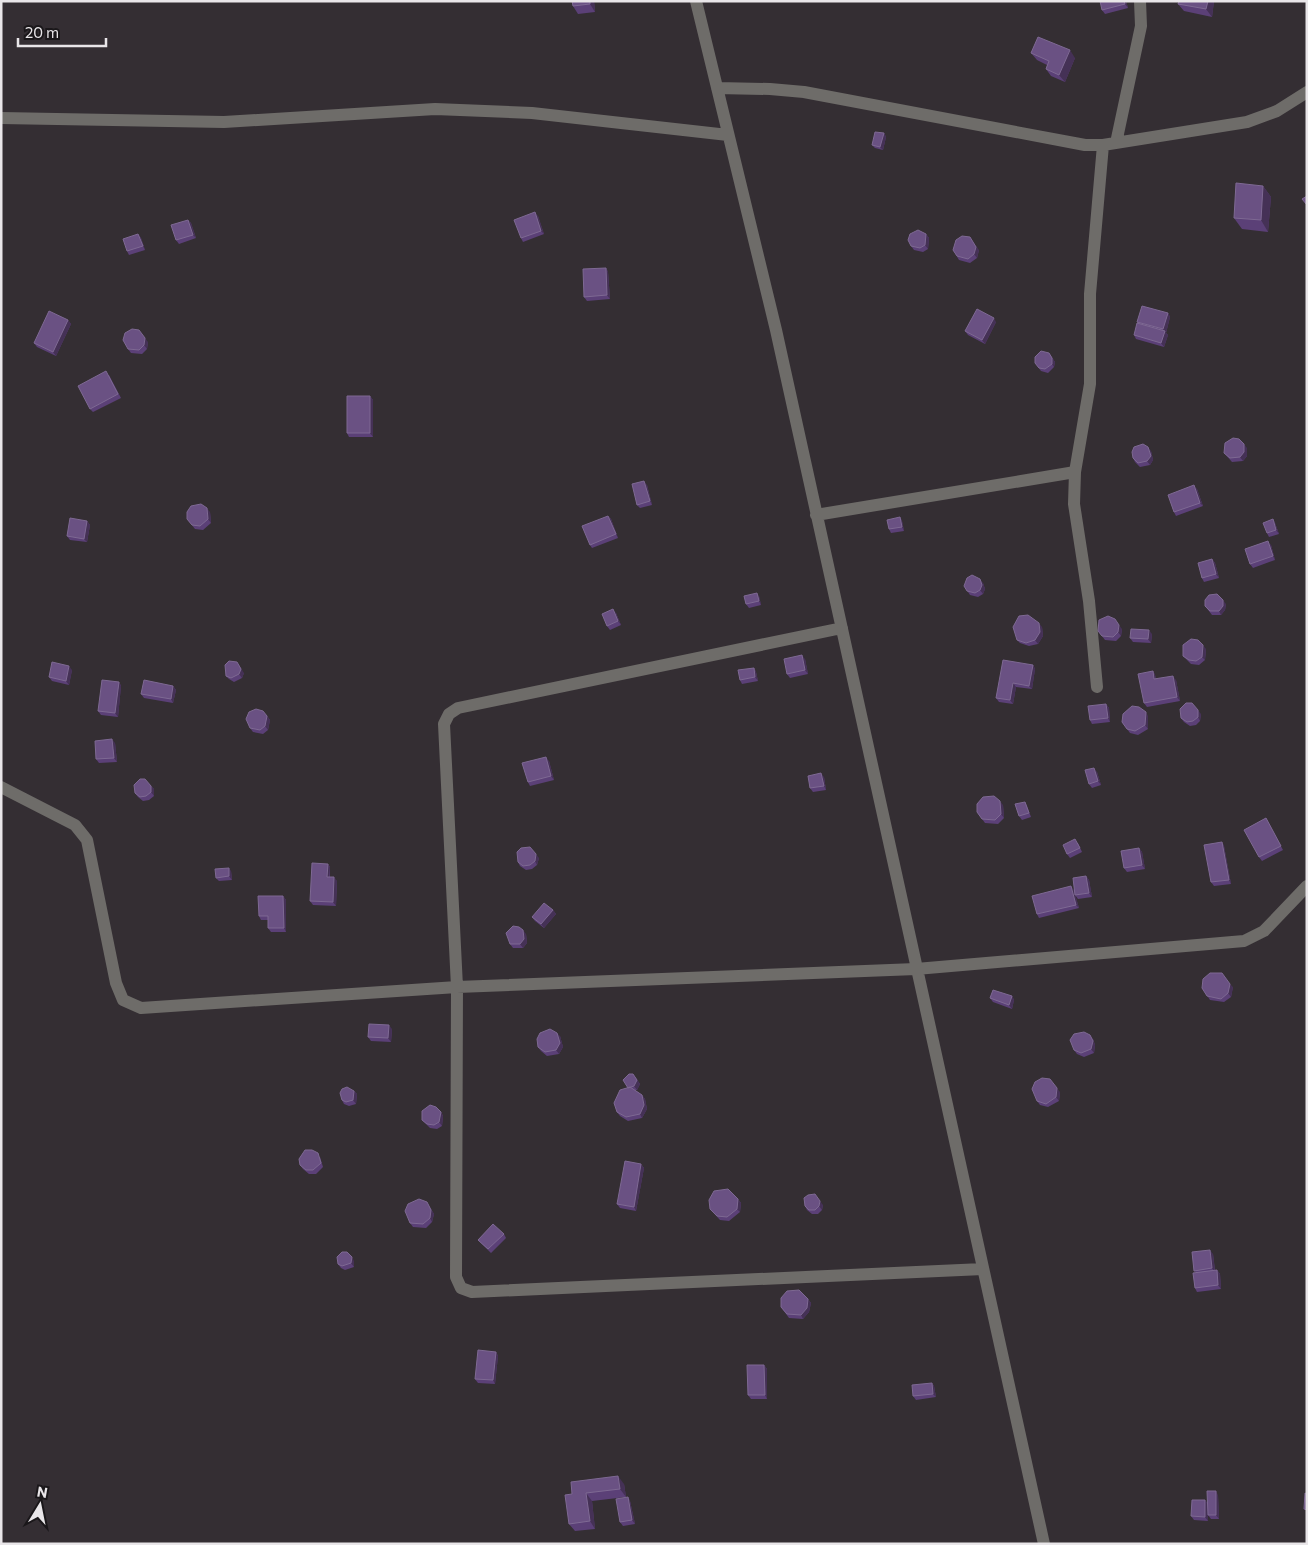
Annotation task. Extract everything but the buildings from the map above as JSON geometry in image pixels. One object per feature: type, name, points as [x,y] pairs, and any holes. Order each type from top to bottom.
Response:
[{"type":"street","points":[[696,1],[776,330],[1044,1544]]},
{"type":"street","points":[[1116,143],[1141,26],[1140,1]]},
{"type":"street","points":[[717,88],[804,92],[1085,144],[1103,145],[1247,122],[1278,110],[1307,92]]},
{"type":"street","points":[[1,118],[224,122],[435,108],[532,114],[728,135]]},
{"type":"street","points":[[1097,687],[1089,601],[1074,504],[1075,472],[1090,384],[1090,294],[1103,145]]},
{"type":"street","points":[[816,515],[1075,472]]},
{"type":"street","points":[[842,628],[458,708],[449,714],[444,724],[457,988],[456,1277],[460,1288],[472,1292],[983,1269]]},
{"type":"street","points":[[1,787],[75,825],[87,840],[116,982],[123,1000],[141,1008],[457,988],[916,969],[1244,941],[1264,931],[1307,886]]}]
